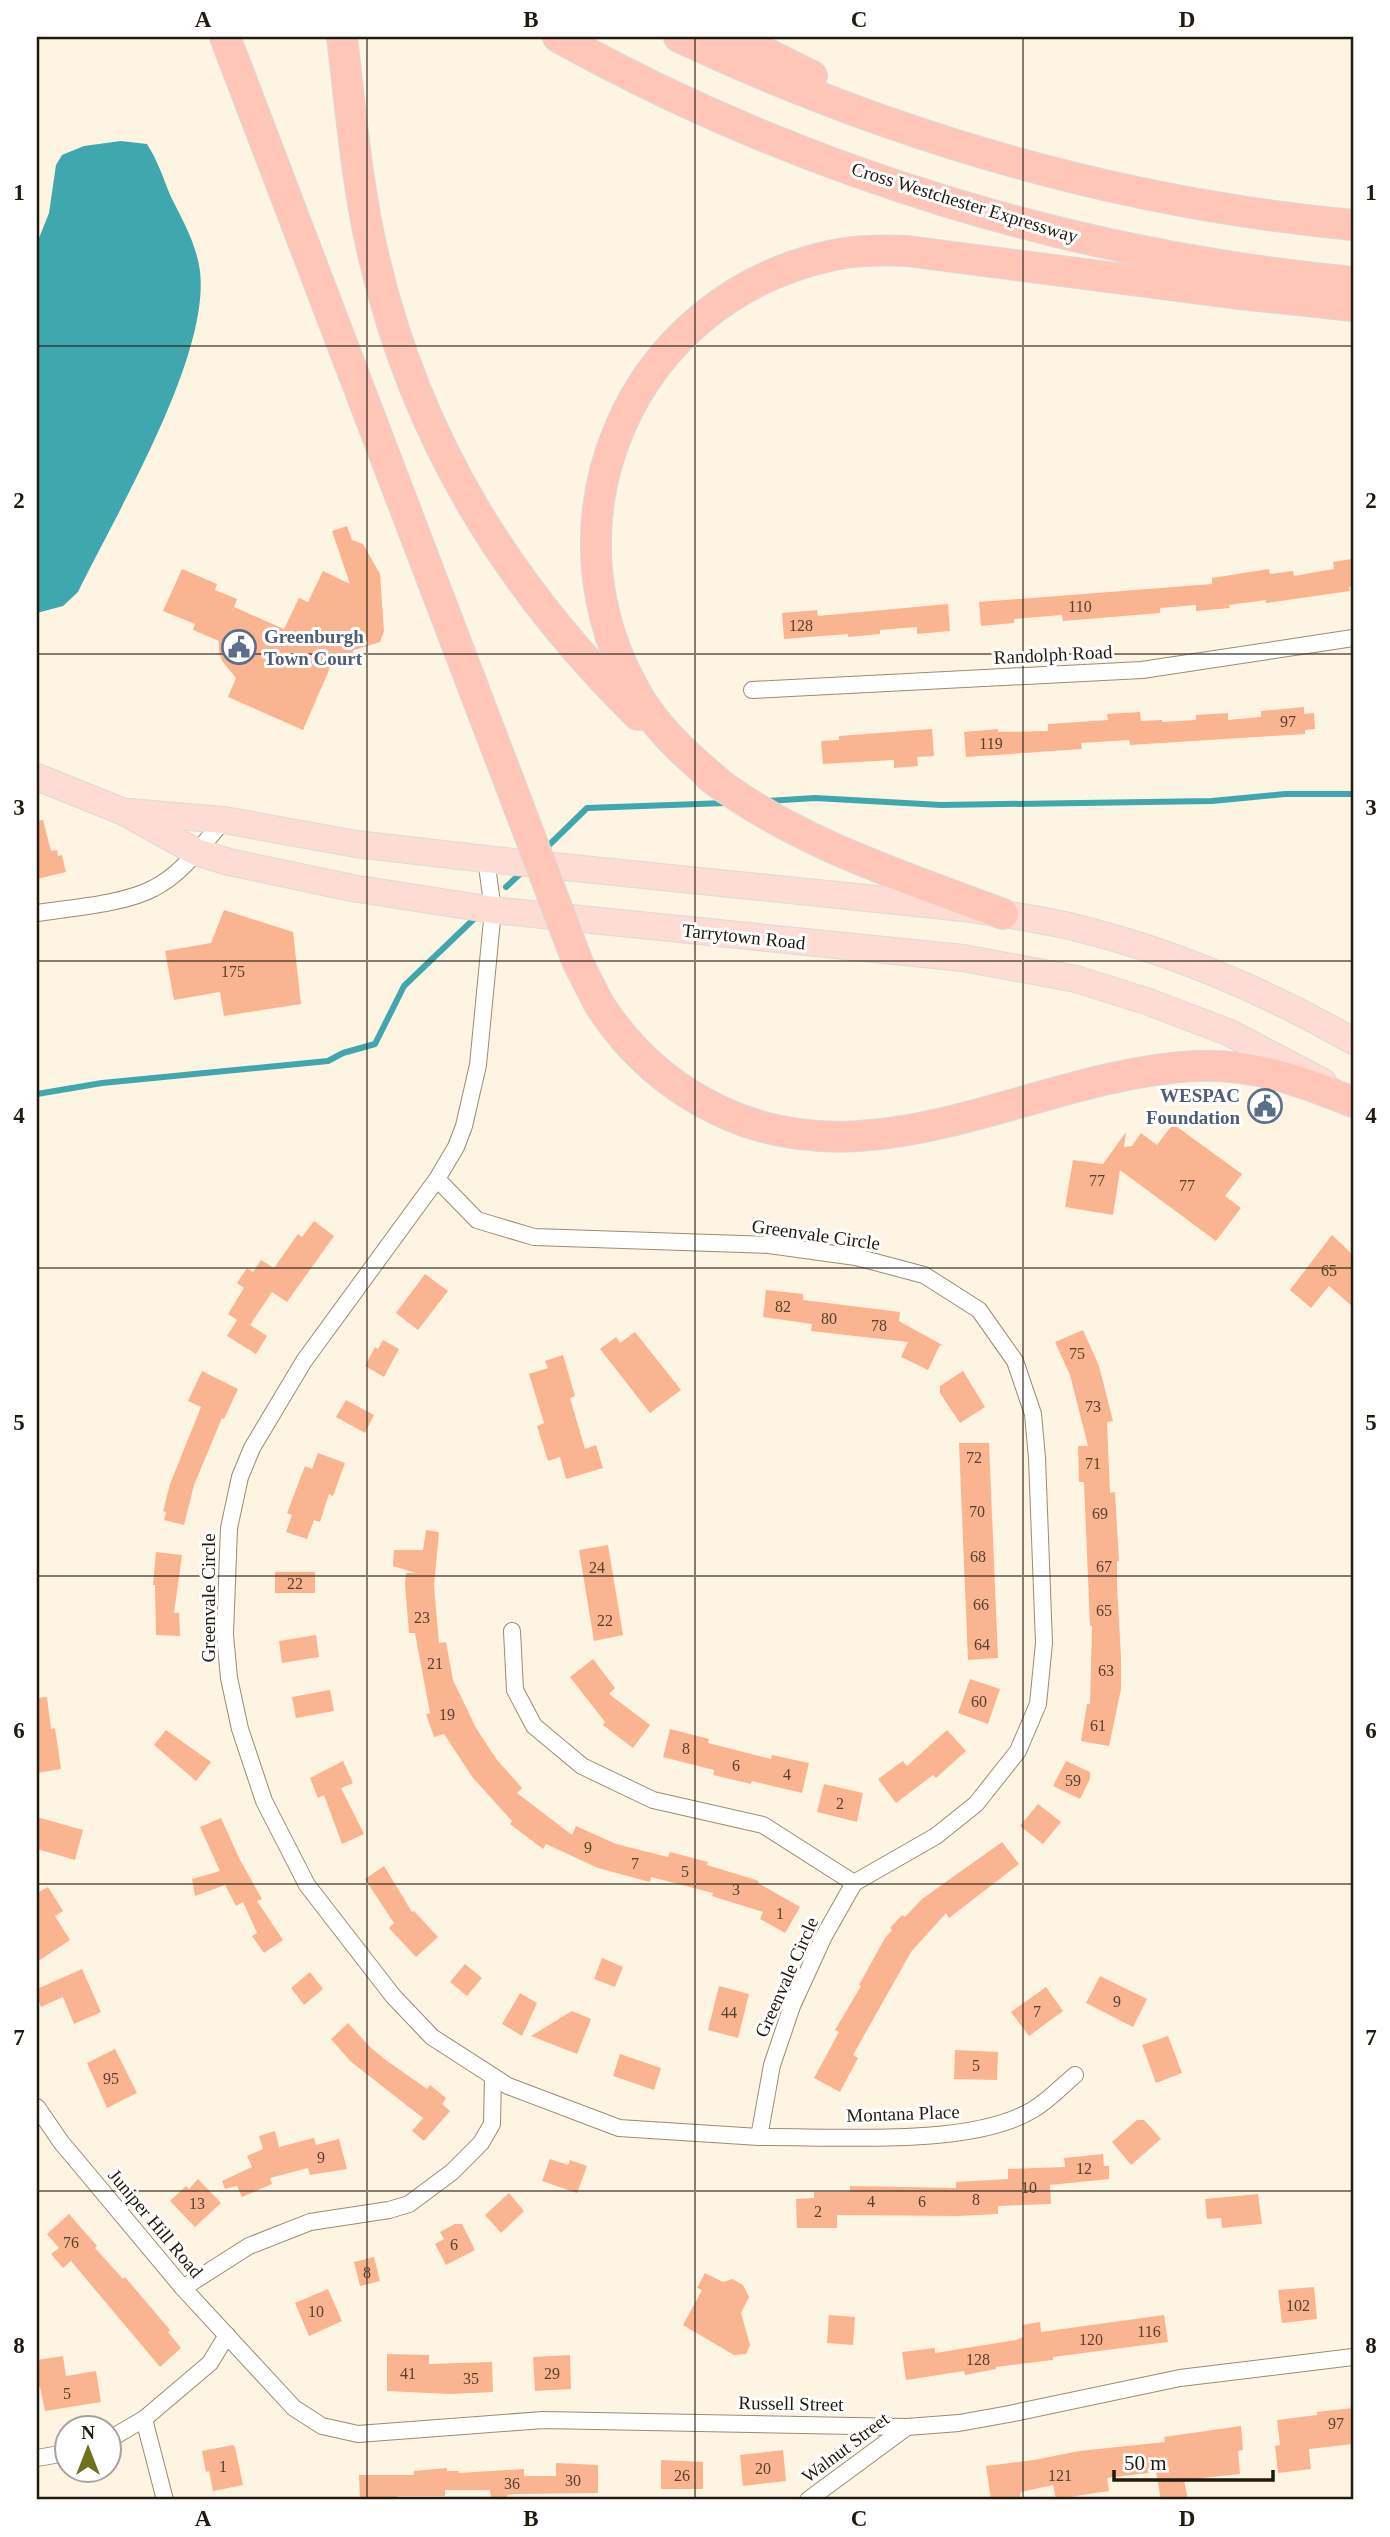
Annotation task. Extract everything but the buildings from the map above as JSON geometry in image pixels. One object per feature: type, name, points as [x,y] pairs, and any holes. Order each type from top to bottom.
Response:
[{"type":"highway","points":[[225,37],[578,962],[599,1004],[634,1050],[662,1075],[694,1097],[745,1122],[801,1135],[837,1138],[894,1133],[1135,1074],[1195,1066],[1264,1070],[1353,1101]]},
{"type":"highway","points":[[342,37],[359,176],[375,262],[387,308],[434,433],[482,524],[519,579],[582,658],[661,737],[725,788],[774,818],[826,844],[1003,914]]},
{"type":"highway","name":"Cross Westchester Expressway","points":[[558,37],[713,114],[783,143],[933,197],[1084,238],[1163,255],[1353,282]]},
{"type":"highway","points":[[679,37],[804,92],[950,144],[1085,181],[1174,200],[1248,213],[1353,225]]},
{"type":"highway","points":[[734,37],[950,144]]},
{"type":"highway","points":[[725,788],[659,727],[641,701],[612,640],[596,574],[597,507],[614,438],[651,371],[673,344],[699,319],[729,297],[763,278],[822,258],[869,250],[907,251],[1353,306]]},
{"type":"main road","name":"Tarrytown Road","points":[[37,777],[124,812],[196,852],[229,862],[352,888],[493,910],[937,955],[1064,976],[1149,1002],[1230,1033],[1298,1067],[1353,1101]]},
{"type":"main road","name":"Tarrytown Road","points":[[124,812],[224,820],[315,838],[486,859],[888,899],[1003,914],[1091,931],[1189,963],[1259,991],[1353,1041]]},
{"type":"street","name":"Randolph Road","points":[[752,690],[1142,670],[1353,638]]},
{"type":"street","points":[[37,913],[113,900],[153,889],[173,876],[224,820]]},
{"type":"street","name":"Greenvale Circle","points":[[437,1179],[477,1220],[534,1237],[769,1245],[856,1257],[924,1275],[979,1310],[1016,1361],[1032,1414],[1037,1458],[1044,1643],[1038,1704],[1018,1751],[976,1804],[936,1836],[854,1883],[824,1937],[792,2006],[772,2065],[759,2137],[619,2128],[508,2086],[432,2037],[393,1996],[307,1885],[264,1801],[240,1729],[229,1678],[225,1635],[229,1528],[240,1477],[252,1448],[304,1361],[437,1179],[456,1147],[471,1104],[478,1065],[493,910],[486,859]]},
{"type":"street","points":[[512,1630],[515,1690],[534,1726],[582,1766],[653,1800],[763,1825],[854,1883]]},
{"type":"street","name":"Montana Place","points":[[759,2137],[928,2136],[984,2129],[1033,2110],[1075,2075]]},
{"type":"street","points":[[183,2288],[250,2246],[310,2222],[389,2210],[409,2204],[452,2172],[481,2143],[492,2124],[494,2077]]},
{"type":"street","name":"Juniper Hill Road","points":[[37,2108],[61,2142],[183,2288],[250,2360]]},
{"type":"street","points":[[122,2432],[144,2419],[210,2363],[227,2335]]},
{"type":"street","name":"Russell Street","points":[[250,2360],[293,2408],[322,2427],[358,2434],[543,2420],[907,2427],[959,2423],[1180,2378],[1353,2357]]},
{"type":"street","points":[[144,2419],[165,2500]]},
{"type":"street","name":"Walnut Street","points":[[808,2500],[907,2427]]},
{"type":"water","points":[[121,141],[147,144],[154,157],[195,251],[200,271],[199,306],[191,346],[157,434],[78,592],[63,606],[37,613],[37,243],[49,213],[56,165],[62,155],[84,146]]},
{"type":"waterway","points":[[767,801],[815,798],[941,805],[1212,801],[1285,794],[1353,794]]},
{"type":"waterway","points":[[545,849],[587,808],[726,803]]},
{"type":"waterway","points":[[506,887],[520,874]]},
{"type":"waterway","points":[[37,1094],[102,1083],[328,1061],[343,1053],[375,1044],[404,986],[477,916]]},
{"type":"place","name":"Greenburgh Town Court","points":[[239,647]]},
{"type":"place","name":"WESPAC Foundation","points":[[1265,1106]]}]
